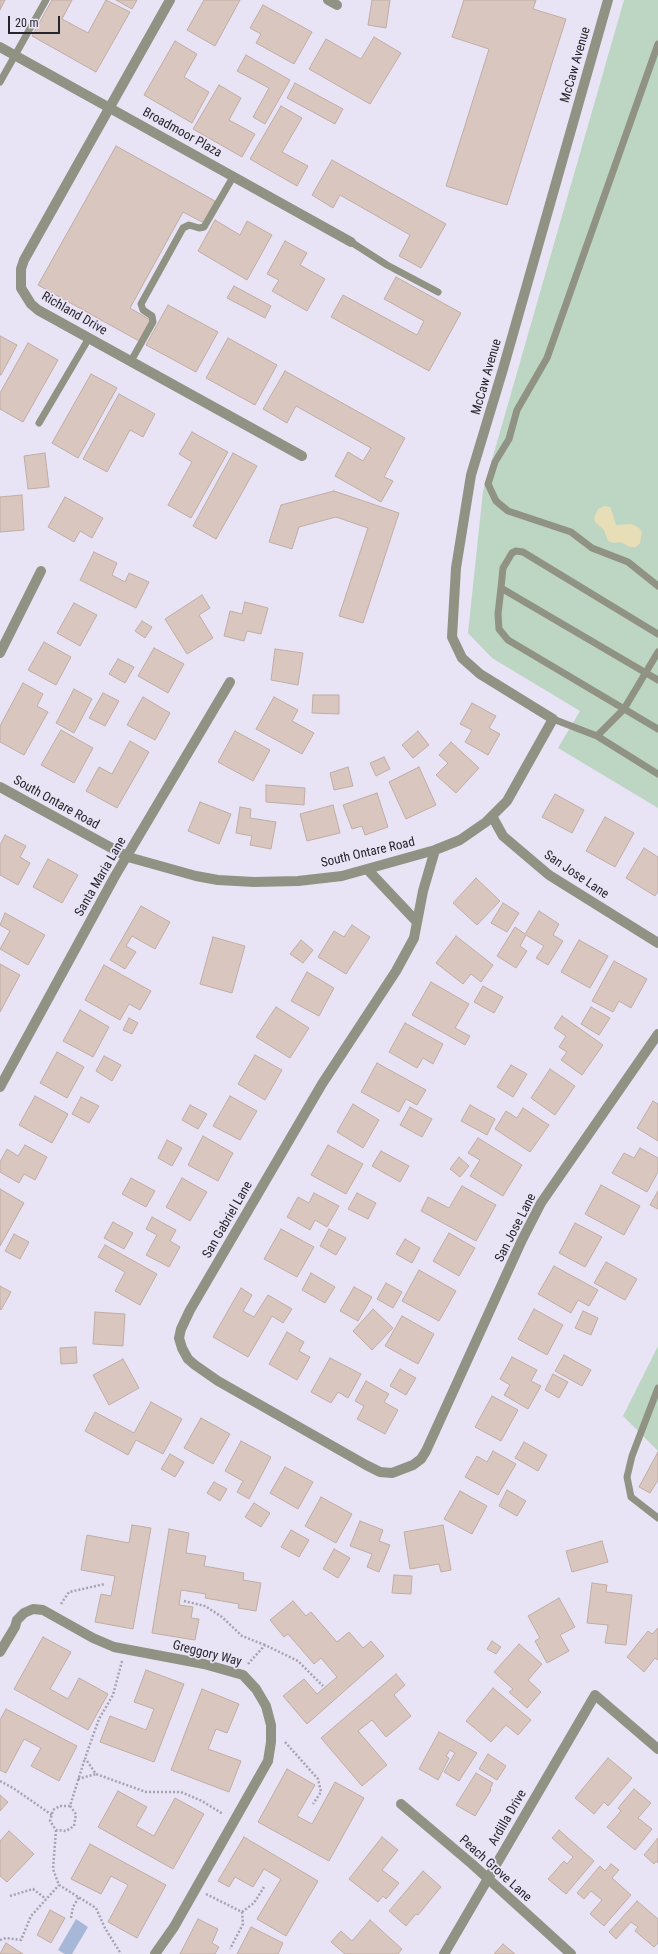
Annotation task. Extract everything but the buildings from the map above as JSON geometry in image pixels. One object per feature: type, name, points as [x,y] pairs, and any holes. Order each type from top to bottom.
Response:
[{"type":"street","name":"Richland Drive","points":[[170,0],[24,260],[20,279],[21,288],[31,304],[89,338],[302,456]]},
{"type":"street","name":"McCaw Avenue","points":[[554,719],[470,667],[462,658],[452,637],[452,614],[456,568],[471,476],[608,0]]},
{"type":"street","name":"Broadmoor Plaza","points":[[0,47],[350,242]]},
{"type":"street","points":[[0,653],[41,571]]},
{"type":"street","name":"Santa Maria Lane","points":[[0,1087],[115,876],[128,857],[230,682]]},
{"type":"street","name":"South Ontare Road","points":[[0,787],[128,857],[196,876],[218,880],[254,882],[298,881],[342,876],[435,850],[460,840],[492,816],[507,800],[554,719]]},
{"type":"street","name":"San Jose Lane","points":[[492,816],[503,836],[549,875],[658,943]]},
{"type":"street","name":"San Gabriel Lane","points":[[426,1451],[421,1459],[413,1465],[392,1473],[380,1472],[218,1381],[188,1359],[179,1338],[181,1329],[190,1310],[322,1084],[396,972],[414,938],[426,879],[435,850]]},
{"type":"street","points":[[367,869],[417,922]]},
{"type":"street","name":"San Jose Lane","points":[[426,1451],[522,1240],[541,1203],[658,1034]]},
{"type":"street","name":"Greggory Way","points":[[0,1652],[15,1627],[17,1620],[24,1613],[33,1609],[43,1610],[93,1638],[114,1647],[204,1664],[243,1675],[256,1689],[266,1706],[271,1725],[271,1742],[268,1761],[174,1927],[155,1954]]},
{"type":"street","name":"Ardilla Drive","points":[[444,1954],[595,1695],[658,1749]]},
{"type":"street","name":"Peach Grove Lane","points":[[401,1804],[571,1954]]},
{"type":"lane","points":[[0,82],[46,0]]},
{"type":"lane","points":[[658,44],[547,358],[517,410],[509,439],[495,462],[488,484],[496,501],[508,511],[571,532],[592,548],[628,562],[658,586]]},
{"type":"lane","points":[[131,361],[153,322],[152,316],[143,310],[141,304],[156,276],[183,228],[189,225],[199,228],[204,227],[233,177]]},
{"type":"lane","points":[[350,242],[387,265],[438,292]]},
{"type":"lane","points":[[39,423],[89,338]]},
{"type":"lane","points":[[658,634],[523,552],[516,551],[508,558],[503,568],[498,614],[499,629],[502,634],[508,640],[658,729]]},
{"type":"lane","points":[[501,588],[658,680]]},
{"type":"lane","points":[[597,736],[624,709],[658,652]]},
{"type":"lane","points":[[554,719],[597,736],[658,774]]},
{"type":"lane","points":[[658,1388],[632,1456],[627,1477],[631,1497],[658,1518]]},
{"type":"path","points":[[54,1616],[69,1592],[105,1584]]},
{"type":"path","points":[[184,1601],[205,1606],[222,1617],[242,1636],[298,1661],[323,1686]]},
{"type":"path","points":[[243,1675],[247,1665],[265,1645]]},
{"type":"path","points":[[70,1806],[99,1720],[113,1695],[125,1649]]},
{"type":"path","points":[[284,1742],[318,1779],[321,1792],[313,1804]]},
{"type":"path","points":[[85,1758],[96,1774]]},
{"type":"path","points":[[78,1779],[96,1774],[146,1792],[181,1792],[202,1801],[233,1821]]},
{"type":"path","points":[[0,1781],[14,1788],[52,1815]]},
{"type":"path","points":[[70,1806],[60,1806],[54,1810],[50,1821],[56,1830],[53,1869],[59,1885],[96,1908],[105,1928],[121,1954]]},
{"type":"path","points":[[56,1830],[66,1831],[74,1826],[76,1814],[70,1806]]},
{"type":"path","points":[[0,1940],[6,1938],[21,1940],[31,1916],[59,1885]]},
{"type":"path","points":[[242,1912],[254,1903],[264,1887]]},
{"type":"path","points":[[10,1896],[33,1889],[46,1899]]},
{"type":"path","points":[[195,1889],[242,1912]]},
{"type":"path","points":[[70,1918],[73,1907],[79,1897]]},
{"type":"path","points":[[230,1949],[242,1924],[242,1912]]},
{"type":"green space","points":[[624,0],[658,0],[658,808],[558,748],[580,711],[492,658],[468,633],[483,491]]},
{"type":"green space","points":[[658,1346],[658,1451],[623,1416]]},
{"type":"sand","points":[[605,506],[610,507],[616,525],[632,524],[639,528],[642,532],[640,543],[636,547],[630,547],[620,542],[614,543],[608,541],[604,530],[595,522],[594,518],[598,509]]},
{"type":"water","points":[[76,1919],[88,1927],[72,1954],[65,1954],[58,1950]]}]
